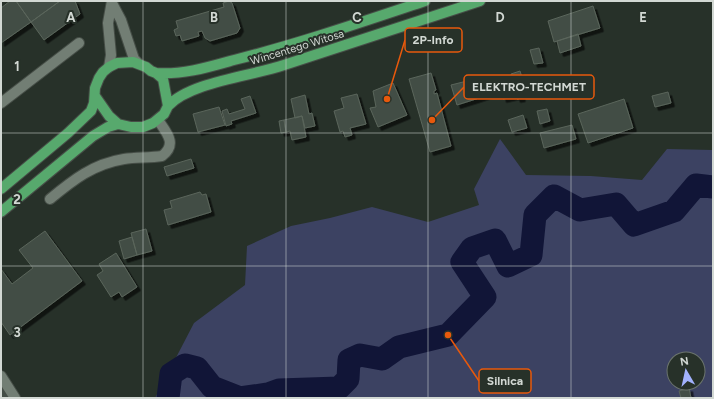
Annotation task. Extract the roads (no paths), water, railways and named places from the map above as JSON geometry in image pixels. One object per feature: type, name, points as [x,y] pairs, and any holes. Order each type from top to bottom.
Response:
[{"type":"main road","name":"Wincentego Witosa","points":[[156,73],[174,73],[199,69],[273,50],[425,1]]},
{"type":"main road","name":"Wincentego Witosa","points":[[168,106],[174,99],[202,87],[282,66],[480,1]]},
{"type":"main road","points":[[3,184],[68,133],[91,111],[99,78],[109,67],[117,63],[138,63],[156,73],[163,80],[168,106],[164,114],[158,120],[143,127],[131,127],[118,124],[106,113],[95,96]]},
{"type":"main road","points":[[1,212],[87,140],[99,132],[118,124]]},
{"type":"street","points":[[112,2],[121,20],[134,59],[138,63]]},
{"type":"street","points":[[109,67],[111,55],[108,23],[112,2]]},
{"type":"street","points":[[1,102],[80,43]]},
{"type":"street","points":[[50,199],[76,178],[103,165],[125,159],[162,156],[169,148],[169,136],[158,120]]},
{"type":"street","points":[[1,376],[15,398]]},
{"type":"waterway","points":[[168,398],[171,374],[185,365],[197,368],[212,387],[240,398],[268,394],[279,390],[339,388],[348,379],[349,360],[360,355],[382,359],[399,347],[448,335],[485,297],[462,262],[472,248],[495,240],[508,266],[531,255],[535,215],[554,196],[580,210],[616,204],[634,225],[674,211],[696,185],[713,187]]},
{"type":"place","name":"2P-Info","points":[[387,99]]},
{"type":"place","name":"ELEKTRO-TECHMET","points":[[432,120]]},
{"type":"place","name":"Silnica","points":[[448,335]]}]
